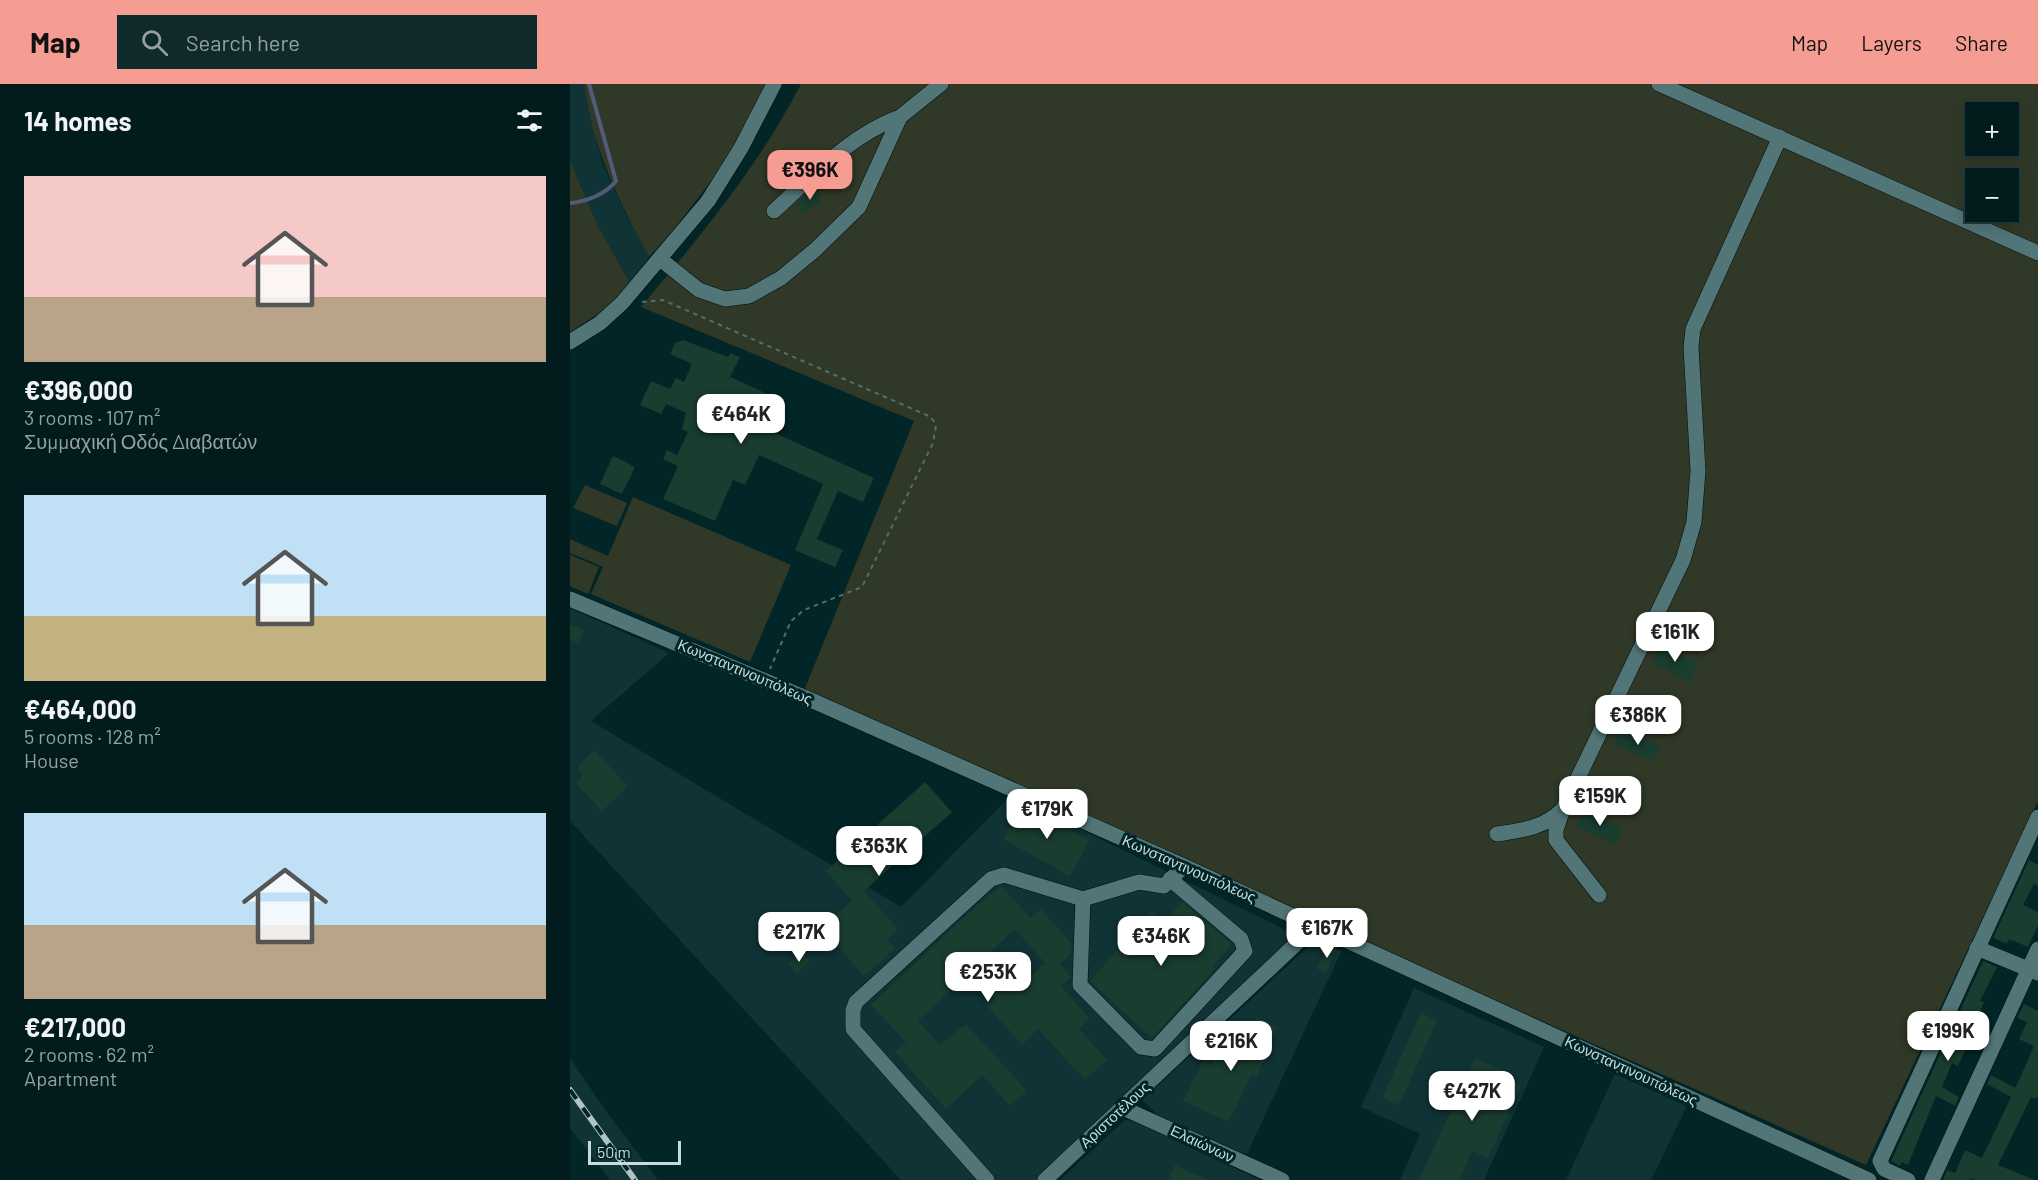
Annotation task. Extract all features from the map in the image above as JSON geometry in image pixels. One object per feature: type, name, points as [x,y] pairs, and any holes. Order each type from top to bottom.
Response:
[{"type":"street","points":[[570,342],[600,322],[621,304],[723,180],[774,84]]},
{"type":"street","points":[[774,211],[854,144],[876,128],[900,117],[941,84]]},
{"type":"street","points":[[1659,84],[2038,253]]},
{"type":"street","points":[[660,259],[699,290],[724,299],[749,296],[781,278],[815,250],[859,207],[900,117]]},
{"type":"street","points":[[1599,894],[1556,840],[1556,830],[1563,809],[1683,560],[1694,522],[1698,471],[1691,347],[1694,329],[1780,138]]},
{"type":"street","name":"Κωνσταντινουπόλεως","points":[[570,599],[765,681],[1184,866],[1869,1180]]},
{"type":"street","points":[[1497,834],[1531,829],[1551,821],[1563,809]]},
{"type":"street","points":[[1908,1180],[1884,1170],[1880,1161],[2038,817]]},
{"type":"street","points":[[987,1180],[853,1029],[853,1010],[856,1002],[991,879],[1004,875],[1083,899],[1139,882],[1164,886],[1184,866]]},
{"type":"street","points":[[1083,899],[1080,985],[1140,1047],[1155,1049],[1245,951],[1244,941],[1170,879]]},
{"type":"street","name":"Αριστοτέλους","points":[[1045,1180],[1315,926]]},
{"type":"street","points":[[1977,948],[2033,971]]},
{"type":"street","points":[[1932,1180],[2033,971],[2038,948]]},
{"type":"street","name":"Ελαιώνων","points":[[1123,1108],[1282,1180]]},
{"type":"path","points":[[621,304],[663,300],[931,417],[936,425],[933,443],[862,587],[804,610],[797,615],[791,621],[765,681]]},
{"type":"shaded area","points":[[570,84],[584,84],[587,106],[602,162],[625,213],[649,257],[630,283],[598,226],[570,161]]},
{"type":"shaded area","points":[[570,608],[669,653],[591,721],[901,907],[1011,795],[1306,940],[1045,1180],[901,1180],[570,821]]},
{"type":"shaded area","points":[[1310,945],[1342,950],[1247,1154],[1240,1152],[1237,1156],[1167,1124],[1142,1100]]},
{"type":"shaded area","points":[[1414,988],[1544,1047],[1484,1180],[1400,1180],[1420,1134],[1361,1107]]},
{"type":"shaded area","points":[[570,1058],[605,1110],[658,1180],[610,1180],[570,1128]]},
{"type":"shaded area","points":[[1615,1074],[1687,1106],[1651,1180],[1566,1180]]},
{"type":"shaded area","points":[[1125,1120],[1134,1121],[1260,1180],[1060,1180]]},
{"type":"green space","points":[[584,84],[768,84],[731,155],[675,228],[649,257],[608,174],[593,130]]},
{"type":"green space","points":[[801,84],[2038,84],[2038,801],[1866,1165],[803,693],[914,421],[641,307],[727,200],[767,143]]},
{"type":"green space","points":[[570,161],[598,226],[630,283],[610,306],[570,332]]},
{"type":"green space","points":[[585,485],[627,503],[617,526],[573,508]]},
{"type":"green space","points":[[633,497],[791,565],[750,662],[591,594],[603,567],[570,553],[570,539],[608,556]]},
{"type":"green space","points":[[570,555],[599,567],[588,594],[570,586]]},
{"type":"building","points":[[815,188],[823,199],[804,214],[796,203]]},
{"type":"building","points":[[683,340],[728,357],[730,353],[740,357],[730,377],[781,400],[768,430],[874,478],[863,502],[838,491],[817,539],[843,550],[835,567],[795,550],[823,484],[759,455],[745,485],[733,480],[715,521],[663,499],[678,466],[663,459],[667,450],[677,455],[688,432],[682,429],[686,413],[666,404],[661,414],[640,405],[651,381],[670,389],[676,378],[684,382],[692,364],[670,354],[675,343]]},
{"type":"building","points":[[613,456],[635,467],[622,494],[600,484]]},
{"type":"building","points":[[570,624],[584,630],[579,643],[570,640]]},
{"type":"building","points":[[1660,646],[1698,663],[1690,681],[1652,663]]},
{"type":"building","points":[[1622,729],[1660,746],[1653,762],[1615,745]]},
{"type":"building","points":[[595,750],[628,787],[602,811],[576,783],[582,776],[578,766]]},
{"type":"building","points":[[925,782],[952,812],[864,891],[898,929],[887,939],[895,949],[864,976],[822,928],[852,901],[826,871]]},
{"type":"building","points":[[1022,805],[1090,840],[1070,876],[1003,839]]},
{"type":"building","points":[[1584,810],[1623,828],[1616,845],[1576,827]]},
{"type":"building","points":[[2029,860],[2038,865],[2038,886],[2034,884],[2023,905],[2038,912],[2038,925],[2028,947],[2009,939],[2007,944],[1993,938]]},
{"type":"building","points":[[1001,886],[1031,918],[1041,909],[1072,944],[1071,954],[1060,964],[1071,977],[1061,986],[1090,1019],[1079,1029],[1107,1060],[1085,1080],[1038,1029],[1022,1045],[987,1006],[995,999],[988,991],[1019,963],[1031,976],[1045,963],[1015,929],[918,1021],[940,1045],[966,1024],[1027,1091],[1010,1106],[982,1075],[946,1109],[895,1052],[906,1042],[871,1005],[976,906]]},
{"type":"building","points":[[1182,902],[1232,944],[1213,966],[1216,968],[1152,1038],[1090,981],[1152,911],[1164,922]]},
{"type":"building","points":[[1328,945],[1337,949],[1326,973],[1317,969]]},
{"type":"building","points":[[802,952],[810,961],[797,973],[788,964]]},
{"type":"building","points":[[1983,961],[1997,967],[1980,1001],[1984,1002],[1975,1023],[1990,1030],[1980,1051],[1967,1046],[1958,1066],[1952,1063],[1942,1087],[1959,1097],[1955,1106],[1936,1096],[1908,1165],[1902,1162],[1900,1166],[1891,1161]]},
{"type":"building","points":[[2024,1004],[2038,1011],[2038,1094],[2036,1099],[2031,1097],[1998,1165],[2035,1180],[1975,1180],[1968,1177],[1972,1180],[1943,1180],[1947,1170],[1955,1173],[1965,1150],[1982,1158],[2011,1097],[1987,1084],[1991,1075],[2015,1088],[2020,1078],[2034,1046],[2019,1039],[2027,1022],[2017,1018]]},
{"type":"building","points":[[1421,1013],[1437,1021],[1399,1105],[1382,1098]]},
{"type":"building","points":[[1256,1017],[1277,1027],[1257,1077],[1251,1075],[1229,1122],[1183,1101],[1203,1061],[1212,1065],[1229,1034],[1245,1041]]},
{"type":"building","points":[[1475,1058],[1508,1073],[1505,1078],[1521,1086],[1488,1158],[1472,1151],[1459,1180],[1419,1180]]},
{"type":"building","points":[[1175,1165],[1208,1180],[1168,1180]]},
{"type":"waterway","points":[[570,203],[595,196],[607,190],[616,181],[589,84]]},
{"type":"railway","points":[[570,1090],[635,1180]]}]
